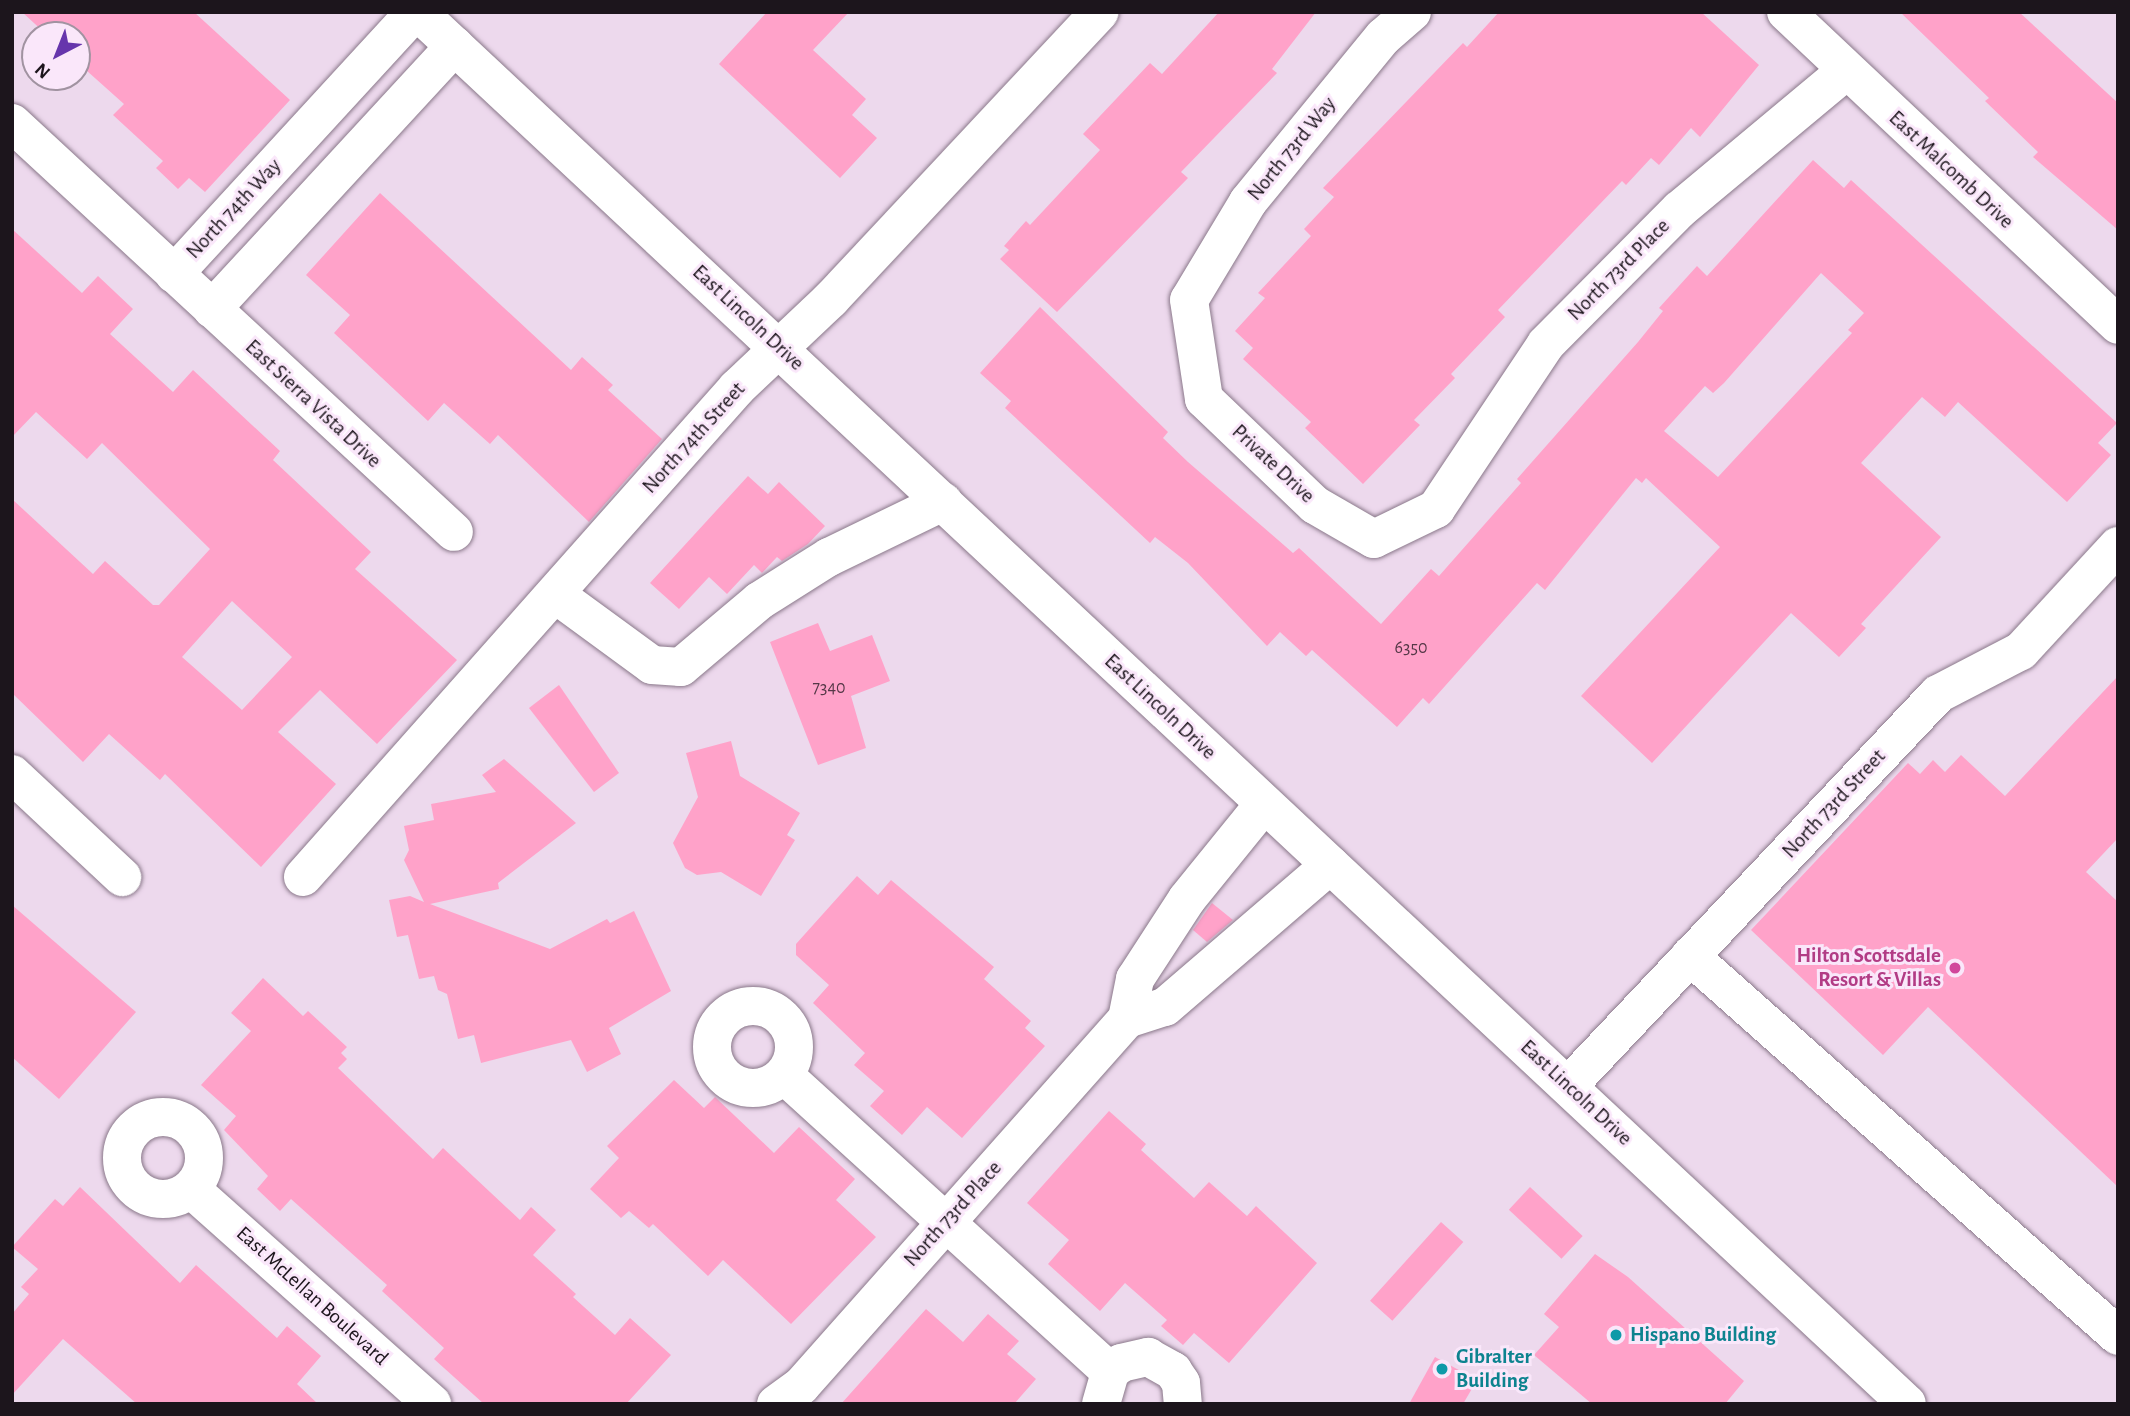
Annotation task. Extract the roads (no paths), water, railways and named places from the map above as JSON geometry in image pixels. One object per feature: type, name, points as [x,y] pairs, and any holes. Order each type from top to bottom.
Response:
[{"type":"street","name":"East Lincoln Drive","points":[[416,12],[780,347],[1264,804],[1911,1403]]},
{"type":"street","name":"North 74th Way","points":[[12,123],[174,274],[416,12]]},
{"type":"street","name":"North 74th Street","points":[[303,877],[737,387],[831,299],[1100,12]]},
{"type":"street","name":"North 73rd Way","points":[[1189,300],[1248,202],[1383,37],[1412,12]]},
{"type":"street","name":"East Malcomb Drive","points":[[1787,12],[1846,71],[2118,325]]},
{"type":"street","points":[[212,309],[455,46]]},
{"type":"street","name":"North 73rd Place","points":[[1436,509],[1546,344],[1679,210],[1846,71]]},
{"type":"street","name":"East Sierra Vista Drive","points":[[174,274],[454,532]]},
{"type":"street","name":"Private Drive","points":[[1189,300],[1204,399],[1315,505],[1374,539],[1436,509]]},
{"type":"street","points":[[555,594],[652,665],[681,667],[759,601],[829,557],[943,502]]},
{"type":"street","name":"North 73rd Street","points":[[1568,1086],[1938,694],[2021,651],[2118,546]]},
{"type":"street","points":[[12,774],[122,877]]},
{"type":"street","points":[[1264,804],[1187,899],[1135,979],[1127,1019],[1165,1007],[1330,865]]},
{"type":"street","points":[[1690,956],[2118,1336]]},
{"type":"street","name":"North 73rd Place","points":[[776,1404],[801,1386],[1127,1019]]},
{"type":"street","points":[[783,1075],[945,1222],[1106,1388],[1134,1358],[1162,1362],[1181,1383],[1183,1404]]},
{"type":"street","name":"East McLellan Boulevard","points":[[191,1189],[432,1404]]},
{"type":"place","name":"Hilton Scottsdale Resort & Villas","points":[[1955,968]]},
{"type":"place","name":"Hispano Building","points":[[1616,1335]]},
{"type":"place","name":"Gibralter Building","points":[[1442,1369]]}]
